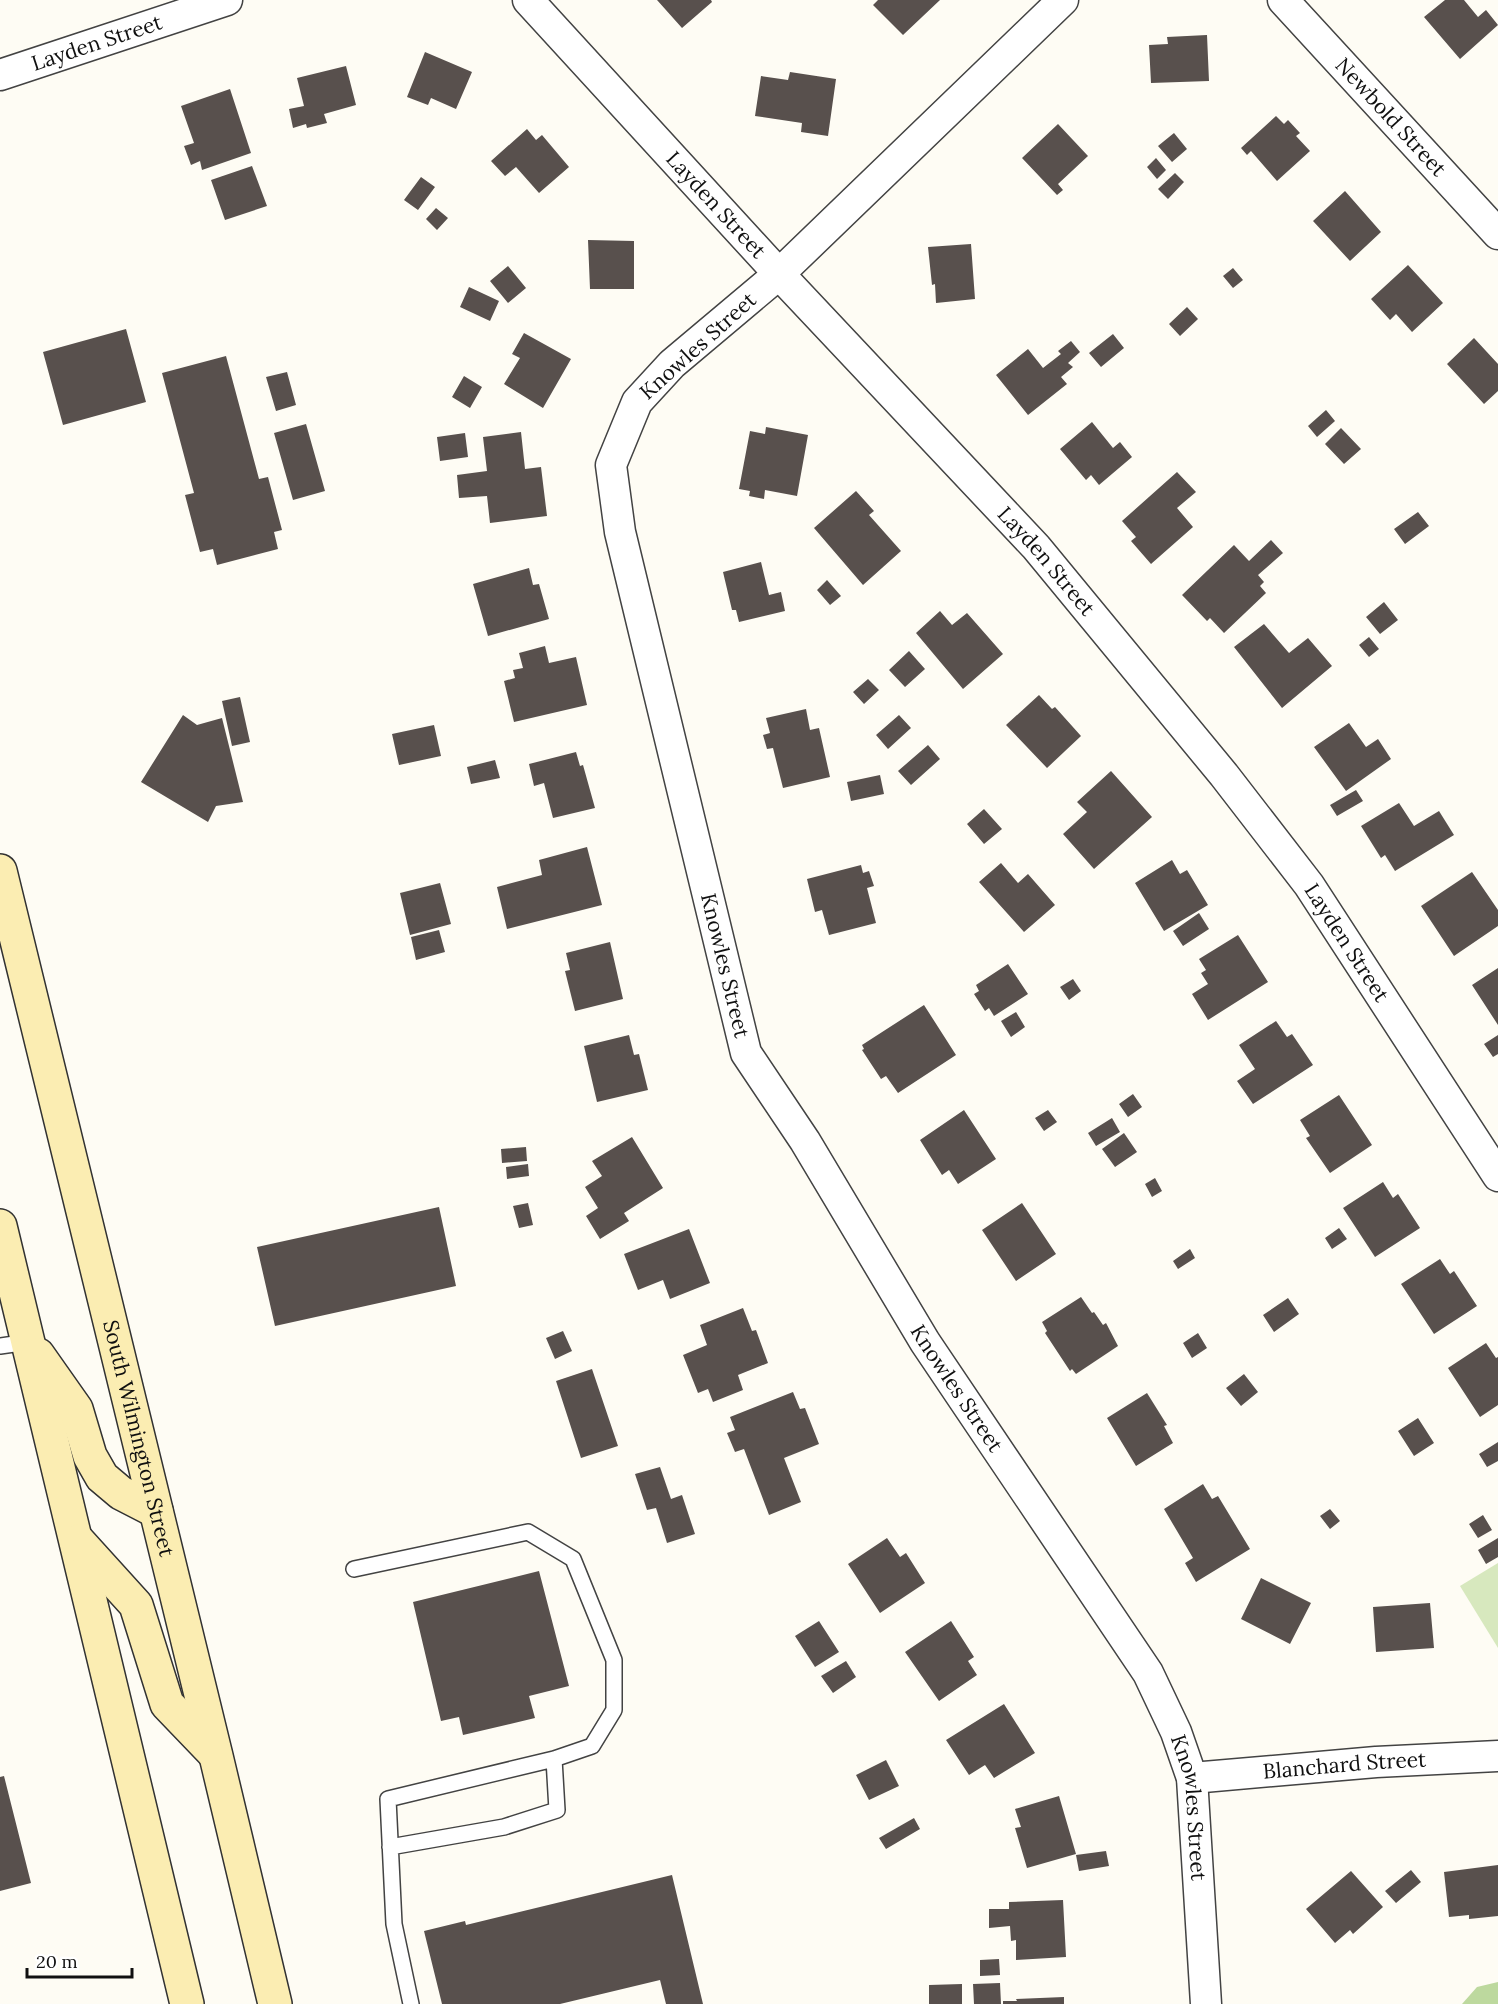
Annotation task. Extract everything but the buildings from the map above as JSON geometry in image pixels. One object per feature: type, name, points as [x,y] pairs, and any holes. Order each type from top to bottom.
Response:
[{"type":"main road","name":"South Wilmington Street","points":[[0,871],[275,2004]]},
{"type":"main road","points":[[0,1226],[14,1344],[76,1539],[187,2004]]},
{"type":"main road","points":[[14,1344],[76,1409],[90,1456],[102,1477],[121,1493],[156,1511]]},
{"type":"main road","points":[[76,1539],[136,1605],[167,1704],[216,1756]]},
{"type":"street","name":"Layden Street","points":[[0,75],[227,0]]},
{"type":"street","name":"Layden Street","points":[[528,0],[779,274],[1036,547],[1224,775],[1309,885],[1498,1176]]},
{"type":"street","name":"Knowles Street","points":[[1063,0],[779,274],[672,364],[636,402],[611,465],[620,532],[746,1053],[805,1141],[925,1342],[1148,1673],[1176,1732],[1192,1778],[1206,2004]]},
{"type":"street","name":"Newbold Street","points":[[1283,0],[1498,234]]},
{"type":"street","name":"Blanchard Street","points":[[1192,1778],[1376,1762],[1498,1756]]},
{"type":"lane","points":[[354,1569],[528,1532],[573,1559],[615,1660],[614,1710],[592,1746],[554,1759],[388,1799],[394,1924],[411,2004]]},
{"type":"lane","points":[[390,1847],[504,1827],[557,1810],[554,1759]]},
{"type":"green space","points":[[1498,1563],[1498,1648],[1460,1586]]},
{"type":"green space","points":[[1498,1982],[1498,2004],[1462,2004],[1477,1987]]}]
